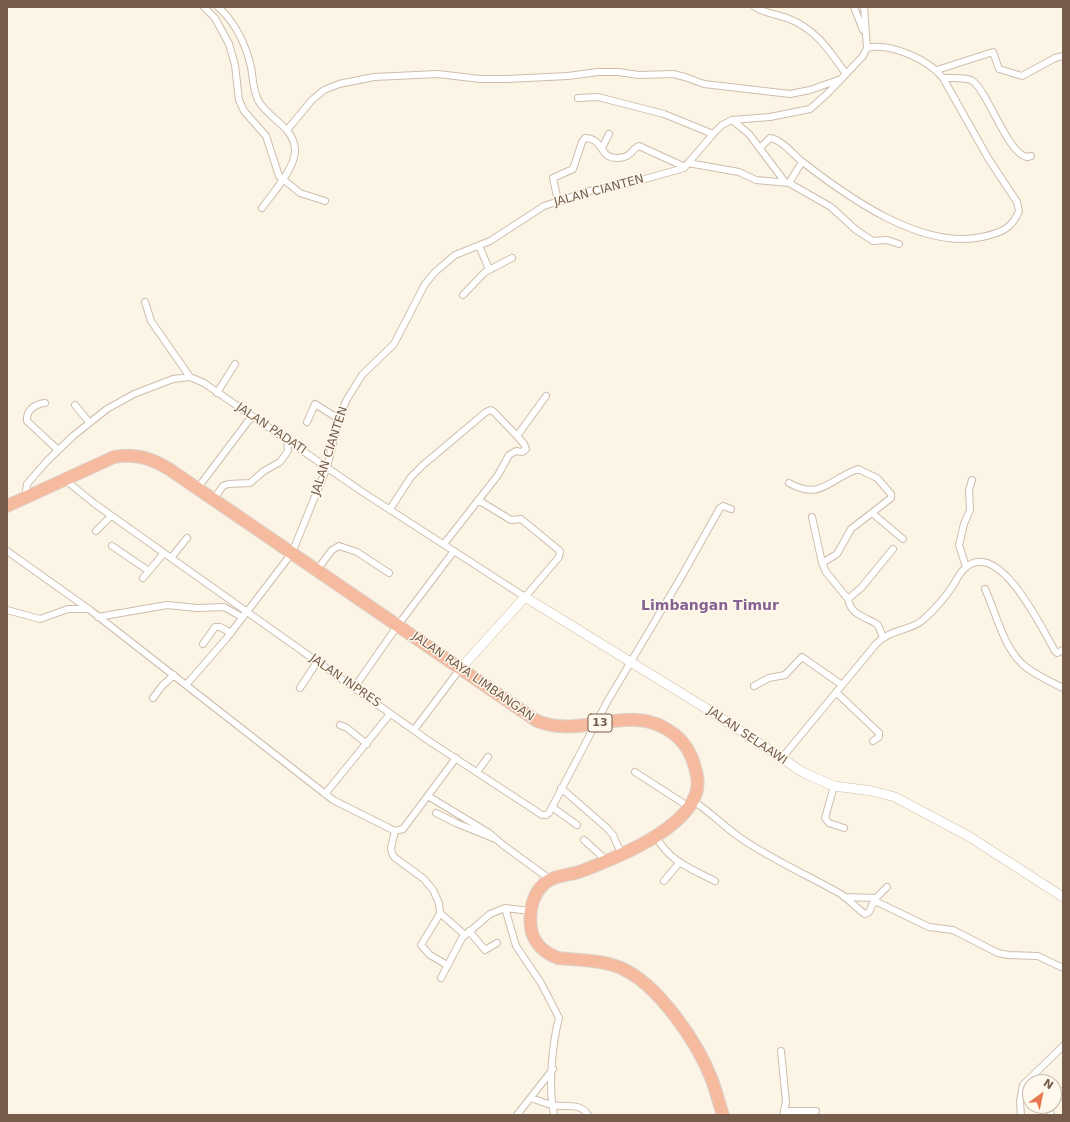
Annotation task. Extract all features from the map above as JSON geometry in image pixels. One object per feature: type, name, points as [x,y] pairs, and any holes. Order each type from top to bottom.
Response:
[{"type":"highway","name":"JALAN RAYA LIMBANGAN","points":[[7,506],[114,457],[135,455],[144,456],[161,464],[537,721],[559,728],[632,720],[652,721],[664,726],[686,746],[693,760],[698,781],[692,804],[676,823],[656,836],[606,860],[580,871],[551,880],[544,884],[539,890],[530,911],[532,932],[536,943],[545,952],[558,958],[610,964],[638,976],[652,989],[683,1027],[698,1051],[712,1080],[723,1115]]},
{"type":"street","points":[[204,7],[215,18],[229,44],[235,65],[239,100],[244,111],[266,136],[282,179],[300,193],[325,201]]},
{"type":"street","points":[[218,7],[232,21],[243,43],[248,55],[258,99],[266,111],[287,130],[291,136],[295,150],[292,162],[262,208]]},
{"type":"street","points":[[755,7],[767,14],[788,18],[818,37],[830,49],[844,76]]},
{"type":"street","points":[[854,7],[867,39]]},
{"type":"street","points":[[686,165],[722,125],[732,120],[770,117],[810,109],[818,104],[867,48],[864,7]]},
{"type":"street","points":[[760,148],[770,138],[772,138],[802,162],[870,209],[933,236],[952,240],[963,240],[1003,232],[1016,217],[1019,211],[1017,202],[988,158],[943,78],[937,70],[923,62],[887,47],[867,48]]},
{"type":"street","points":[[937,70],[993,52],[999,69],[1022,76],[1055,58],[1063,56]]},
{"type":"street","points":[[287,130],[312,100],[324,90],[339,84],[374,77],[438,74],[480,79],[507,79],[618,72],[639,75],[673,74],[704,84],[790,94],[810,90],[844,76]]},
{"type":"street","points":[[943,78],[965,79],[975,83],[1002,128],[1020,154],[1027,157],[1031,156]]},
{"type":"street","points":[[578,98],[598,97],[664,114],[713,134]]},
{"type":"street","points":[[732,120],[745,129],[787,182],[831,208],[856,230],[873,241],[887,240],[899,244]]},
{"type":"street","points":[[602,148],[609,134]]},
{"type":"street","points":[[558,200],[553,178],[573,169],[585,138],[591,139],[602,148],[605,154],[615,158],[627,156],[635,148],[643,147],[665,159],[686,165],[739,172],[756,180],[787,182]]},
{"type":"street","points":[[787,182],[802,162]]},
{"type":"street","name":"JALAN CIANTEN","points":[[186,685],[231,633],[292,553],[327,467],[339,419],[356,383],[394,344],[429,278],[455,256],[490,241],[532,212],[558,200],[589,191],[673,172],[686,165]]},
{"type":"street","points":[[479,246],[489,270]]},
{"type":"street","points":[[463,295],[489,270],[512,258]]},
{"type":"street","points":[[25,498],[27,484],[58,450],[89,422],[111,406],[134,394],[163,382],[190,377],[151,321],[145,302]]},
{"type":"street","points":[[218,393],[235,364]]},
{"type":"street","name":"JALAN PADATI","points":[[190,377],[204,382],[327,467],[525,597]]},
{"type":"street","points":[[517,436],[546,396]]},
{"type":"street","points":[[45,403],[33,407],[27,415],[27,421],[58,450]]},
{"type":"street","points":[[307,422],[315,404],[339,419]]},
{"type":"street","points":[[75,405],[89,422]]},
{"type":"street","points":[[390,509],[411,478],[423,465],[486,412],[490,410],[494,412],[524,444],[526,449],[522,452],[516,451],[509,455],[501,470],[444,544]]},
{"type":"street","points":[[197,489],[252,416]]},
{"type":"street","points":[[213,500],[223,486],[228,484],[250,483],[264,471],[280,462],[288,451],[287,439]]},
{"type":"street","points":[[789,483],[802,490],[814,491],[855,470],[862,471],[877,478],[891,494],[891,498],[848,532],[837,554],[822,563]]},
{"type":"street","name":"JALAN INPRES","points":[[64,479],[111,516],[390,714],[542,815],[546,815],[552,807]]},
{"type":"street","points":[[966,567],[959,545],[961,534],[970,510],[969,490],[972,480]]},
{"type":"street","points":[[414,730],[460,669],[525,597],[561,554],[521,519],[511,520],[478,500]]},
{"type":"street","points":[[577,825],[552,807],[561,788],[595,724],[720,508],[723,506],[731,509]]},
{"type":"street","points":[[872,512],[903,539]]},
{"type":"street","points":[[96,531],[111,516]]},
{"type":"street","points":[[812,517],[822,563],[826,572],[861,617],[878,625],[883,637]]},
{"type":"street","points":[[171,558],[187,538]]},
{"type":"street","points":[[112,546],[149,570]]},
{"type":"street","points":[[317,570],[332,550],[339,546],[344,546],[357,552],[389,573]]},
{"type":"street","points":[[848,600],[861,588],[893,549]]},
{"type":"street","points":[[354,688],[398,625],[454,550]]},
{"type":"street","points":[[7,551],[97,616],[325,794],[344,806],[395,831],[403,829],[456,758]]},
{"type":"street","points":[[143,578],[164,553]]},
{"type":"street","points":[[781,759],[858,664],[883,637],[921,622],[935,609],[966,567],[974,563],[985,562],[1002,571],[1019,591],[1055,651],[1058,653],[1063,650]]},
{"type":"street","points":[[986,589],[1003,636],[1020,661],[1028,669],[1063,688]]},
{"type":"street","name":"JALAN SELAAWI","points":[[525,597],[632,662],[781,759],[815,779],[834,786],[872,790],[895,797],[970,837],[1063,897]]},
{"type":"street","points":[[97,616],[166,605],[197,608],[224,607],[242,617]]},
{"type":"street","points":[[7,610],[40,619],[68,609],[89,610]]},
{"type":"street","points":[[203,644],[215,627],[220,627],[231,633]]},
{"type":"street","points":[[754,686],[768,678],[784,675],[802,657],[842,685]]},
{"type":"street","points":[[300,688],[317,662]]},
{"type":"street","points":[[153,698],[162,686],[174,675]]},
{"type":"street","points":[[836,692],[879,733],[879,737],[873,741]]},
{"type":"street","points":[[325,794],[390,714]]},
{"type":"street","points":[[340,725],[347,728],[367,744]]},
{"type":"street","points":[[477,772],[488,757]]},
{"type":"street","points":[[635,772],[692,804],[708,810],[732,832],[744,840],[806,877],[844,897],[865,914],[868,912],[873,903],[877,902],[929,927],[953,930],[998,953],[1008,955],[1038,956],[1063,968]]},
{"type":"street","points":[[834,786],[825,818],[829,823],[844,828]]},
{"type":"street","points":[[561,788],[607,828],[613,835],[621,853]]},
{"type":"street","points":[[428,796],[472,821],[551,880]]},
{"type":"street","points":[[436,813],[456,823],[495,838]]},
{"type":"street","points":[[395,831],[391,848],[394,857],[424,879],[439,902],[440,913],[421,946],[430,955],[447,965]]},
{"type":"street","points":[[656,836],[662,848],[680,862],[715,881]]},
{"type":"street","points":[[584,840],[606,860]]},
{"type":"street","points":[[664,881],[680,862]]},
{"type":"street","points":[[844,897],[876,898],[888,887]]},
{"type":"street","points":[[441,978],[456,947],[467,933],[495,910],[505,908],[530,911]]},
{"type":"street","points":[[505,908],[516,946],[541,983],[558,1012],[559,1018],[556,1028],[553,1069],[552,1105],[554,1115]]},
{"type":"street","points":[[440,913],[467,933],[484,950],[497,943]]},
{"type":"street","points":[[1034,1074],[1063,1046]]},
{"type":"street","points":[[781,1051],[784,1113],[816,1111]]},
{"type":"street","points":[[518,1115],[553,1069]]},
{"type":"street","points":[[1021,1115],[1020,1102],[1022,1091]]},
{"type":"street","points":[[531,1098],[552,1105],[579,1107],[586,1110],[588,1115]]},
{"type":"district","name":"Limbangan Timur","points":[[710,606]]}]
